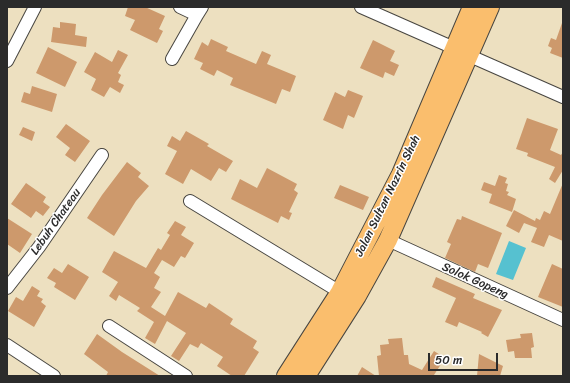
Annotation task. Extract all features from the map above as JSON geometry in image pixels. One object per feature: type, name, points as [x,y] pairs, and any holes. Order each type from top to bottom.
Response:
[{"type":"highway","name":"Jalan Sultan Nazrin Shah","points":[[306,376],[357,296],[388,240],[462,52],[472,7]]},
{"type":"highway","name":"Jalan Sultan Nazrin Shah","points":[[286,376],[340,292],[462,52],[490,7]]},
{"type":"street","points":[[7,61],[35,7]]},
{"type":"street","points":[[172,59],[200,11],[180,7]]},
{"type":"street","points":[[361,7],[563,97]]},
{"type":"street","name":"Lebuh Chateau","points":[[7,288],[39,247],[102,155]]},
{"type":"street","points":[[190,201],[340,292]]},
{"type":"street","name":"Solok Gopeng","points":[[388,240],[563,320]]},
{"type":"street","points":[[109,326],[186,376]]},
{"type":"street","points":[[7,345],[54,376]]},
{"type":"water","points":[[509,241],[526,248],[513,280],[496,274]]},
{"type":"building","points":[[128,7],[145,7],[165,16],[159,29],[163,31],[157,43],[130,30],[135,20],[125,16]]},
{"type":"building","points":[[60,22],[76,24],[75,35],[87,37],[86,47],[51,42],[53,27],[60,28]]},
{"type":"building","points":[[562,23],[563,58],[550,53],[552,48],[548,46],[551,38],[556,40]]},
{"type":"building","points":[[211,39],[228,47],[226,51],[256,64],[262,51],[271,55],[267,64],[296,76],[290,92],[282,89],[276,104],[230,85],[233,78],[217,70],[214,76],[200,69],[203,63],[194,59],[202,42],[208,46]]},
{"type":"building","points":[[373,40],[395,51],[390,61],[399,65],[394,76],[385,72],[383,78],[360,68]]},
{"type":"building","points":[[48,47],[77,62],[65,87],[36,73]]},
{"type":"building","points":[[118,50],[128,55],[118,73],[121,75],[118,82],[124,85],[120,93],[110,87],[104,97],[91,90],[96,79],[84,72],[95,52],[112,62]]},
{"type":"building","points":[[32,86],[57,94],[52,112],[21,102],[24,92],[30,94]]},
{"type":"building","points":[[348,90],[363,96],[354,118],[348,115],[343,129],[323,120],[335,92],[345,97]]},
{"type":"building","points":[[527,118],[558,129],[550,150],[561,155],[563,152],[563,170],[555,183],[549,179],[555,167],[527,156],[528,153],[516,149]]},
{"type":"building","points":[[66,124],[90,141],[75,162],[65,155],[70,148],[56,137]]},
{"type":"building","points":[[23,127],[35,132],[32,141],[19,135]]},
{"type":"building","points":[[186,131],[209,144],[207,146],[233,161],[226,172],[219,168],[211,181],[191,169],[183,184],[165,174],[177,151],[167,146],[172,136],[180,141]]},
{"type":"building","points":[[127,162],[141,173],[138,177],[149,186],[136,201],[114,236],[87,218]]},
{"type":"building","points":[[267,168],[297,184],[294,190],[298,193],[289,212],[292,213],[289,220],[281,216],[278,223],[231,199],[240,179],[257,188]]},
{"type":"building","points":[[499,175],[507,178],[505,183],[508,184],[506,191],[509,192],[507,195],[516,199],[512,212],[489,203],[492,194],[481,190],[484,182],[495,186]]},
{"type":"building","points":[[26,183],[46,197],[43,202],[50,207],[43,216],[36,211],[31,218],[11,204]]},
{"type":"building","points":[[563,183],[563,241],[549,235],[544,247],[531,242],[537,228],[524,223],[519,233],[506,226],[514,210],[535,221],[536,218],[540,220],[544,211],[550,214]]},
{"type":"building","points":[[340,185],[369,197],[363,210],[334,198]]},
{"type":"building","points":[[462,216],[502,233],[488,268],[478,264],[475,272],[445,258],[451,244],[447,242],[457,219],[461,220]]},
{"type":"building","points":[[7,218],[32,234],[20,253],[7,244]]},
{"type":"building","points":[[175,221],[186,227],[181,235],[194,243],[185,258],[181,256],[174,267],[162,260],[154,273],[160,277],[154,288],[161,292],[151,307],[165,316],[178,292],[206,308],[209,303],[233,319],[230,324],[257,341],[253,348],[259,352],[244,376],[232,376],[217,366],[223,357],[201,343],[198,348],[190,344],[179,361],[171,356],[186,333],[167,321],[155,344],[145,338],[154,322],[137,311],[140,308],[119,295],[116,301],[109,296],[118,282],[102,272],[114,251],[146,268],[158,248],[161,250],[170,235],[167,233]]},
{"type":"building","points":[[68,264],[89,277],[75,300],[54,287],[56,283],[47,278],[54,268],[62,273]]},
{"type":"building","points":[[552,264],[563,269],[563,307],[538,297]]},
{"type":"building","points":[[436,277],[475,294],[473,298],[502,310],[488,337],[481,333],[482,332],[459,322],[457,327],[445,322],[456,298],[432,287]]},
{"type":"building","points":[[32,286],[40,291],[37,296],[43,299],[41,302],[46,306],[34,327],[8,311],[16,297],[23,301]]},
{"type":"building","points":[[532,333],[534,347],[531,348],[532,358],[515,358],[514,351],[508,352],[506,340],[521,338],[520,334]]},
{"type":"building","points":[[97,334],[160,376],[106,376],[108,372],[84,354]]},
{"type":"building","points":[[402,338],[404,355],[408,355],[409,364],[422,370],[434,351],[445,358],[434,375],[435,376],[379,376],[377,356],[381,355],[380,345],[389,344],[388,339]]},
{"type":"building","points":[[479,354],[503,366],[500,376],[477,376]]},
{"type":"building","points":[[362,367],[376,376],[357,376]]}]
